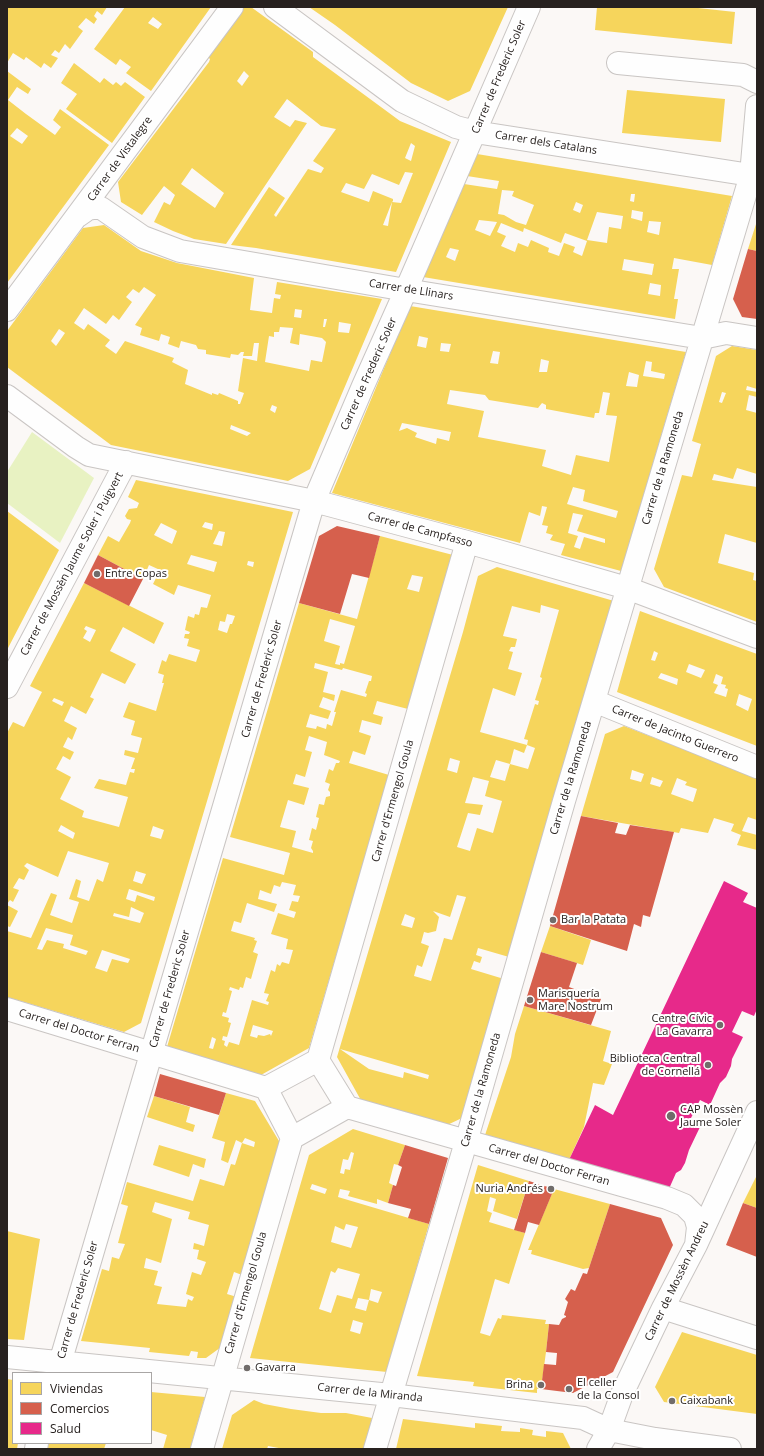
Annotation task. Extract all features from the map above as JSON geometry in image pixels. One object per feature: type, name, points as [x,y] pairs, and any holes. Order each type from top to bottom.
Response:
[{"type":"street","name":"Carrer de Vistalegre","points":[[7,310],[232,7]]},
{"type":"street","name":"Carrer dels Catalans","points":[[275,7],[402,101],[456,127],[475,132],[754,176]]},
{"type":"street","name":"Carrer de Frederic Soler","points":[[59,1368],[314,501],[529,7]]},
{"type":"street","points":[[618,63],[743,75],[757,82]]},
{"type":"street","name":"Carrer de la Ramoneda","points":[[376,1449],[627,588],[702,338],[754,176],[757,106]]},
{"type":"street","name":"Carrer de Llinars","points":[[78,216],[88,210],[101,208],[143,237],[180,251],[406,290],[702,338],[726,333],[757,338]]},
{"type":"street","name":"Carrer de Campfasso","points":[[7,396],[89,455],[314,501],[467,542],[627,588],[757,637]]},
{"type":"street","name":"Carrer de Mossèn Jaume Soler i Puigvert","points":[[7,687],[126,462]]},
{"type":"street","name":"Carrer d'Ermengol Goula","points":[[318,1060],[467,542]]},
{"type":"street","name":"Carrer de Jacinto Guerrero","points":[[594,702],[757,767]]},
{"type":"street","name":"Carrer del Doctor Ferran","points":[[7,1009],[266,1088]]},
{"type":"street","points":[[318,1060],[347,1107],[292,1138],[266,1088],[318,1060]]},
{"type":"street","name":"Carrer del Doctor Ferran","points":[[347,1107],[667,1198],[684,1205],[695,1216],[698,1227],[696,1245]]},
{"type":"street","name":"Carrer de Mossèn Andreu","points":[[598,1449],[609,1430],[622,1394],[663,1308],[696,1245],[757,1112]]},
{"type":"street","name":"Carrer d'Ermengol Goula","points":[[202,1449],[292,1138]]},
{"type":"street","points":[[663,1308],[757,1338]]},
{"type":"street","name":"Carrer de la Miranda","points":[[7,1357],[59,1368],[124,1372]]},
{"type":"street","name":"Carrer de la Miranda","points":[[152,1374],[222,1378],[391,1395],[582,1418],[609,1430],[655,1439],[730,1449]]},
{"type":"green space","points":[[32,432],[94,478],[60,543],[7,503],[7,472]]},
{"type":"building: Viviendas","points":[[7,7],[107,7],[102,15],[97,11],[94,16],[97,19],[94,24],[86,18],[78,27],[83,31],[70,49],[65,44],[59,53],[55,50],[51,55],[58,58],[51,68],[44,63],[41,68],[26,57],[24,60],[13,53],[7,63]]},
{"type":"building: Viviendas","points":[[125,7],[211,7],[151,91],[126,73],[131,67],[120,59],[116,65],[94,49]],"holes":[[[153,17],[162,24],[158,29],[148,23]]]},
{"type":"building: Viviendas","points":[[244,7],[251,7],[313,52],[313,57],[400,121],[451,142],[396,272],[231,245],[269,187],[285,198],[274,215],[276,217],[308,169],[321,173],[324,168],[313,161],[336,129],[321,126],[287,99],[274,117],[290,127],[295,120],[307,123],[226,244],[194,239],[154,222],[164,202],[170,205],[175,195],[164,186],[142,215],[121,202],[118,182],[209,62],[210,59],[207,56]],"holes":[[[244,71],[249,76],[242,86],[237,81]],[[411,143],[415,146],[411,161],[405,158]],[[192,168],[224,193],[215,208],[181,184]],[[405,172],[413,173],[401,203],[392,202],[393,199],[373,191],[369,202],[341,192],[346,183],[364,189],[372,174],[399,185]],[[392,202],[388,226],[383,225]]]},
{"type":"building: Viviendas","points":[[309,7],[508,7],[470,91],[448,101],[411,83]]},
{"type":"building: Viviendas","points":[[597,7],[689,7],[735,12],[732,44],[595,30]]},
{"type":"building: Viviendas","points":[[74,63],[100,83],[104,78],[113,85],[116,82],[121,86],[125,82],[145,97],[112,143],[66,109],[77,94],[61,83]]},
{"type":"building: Viviendas","points":[[7,71],[31,89],[28,94],[17,87],[8,100],[26,114],[55,135],[61,127],[53,120],[60,109],[109,145],[7,283]],"holes":[[[17,128],[28,136],[22,144],[10,136]]]},
{"type":"building: Viviendas","points":[[627,90],[725,99],[721,142],[622,133]]},
{"type":"building: Viviendas","points":[[477,154],[732,196],[712,265],[674,258],[672,269],[679,269],[674,299],[678,299],[675,319],[423,277],[464,184],[497,189],[499,181],[467,176]],"holes":[[[502,190],[514,191],[512,196],[534,205],[526,225],[516,222],[504,215],[498,214]],[[631,194],[635,194],[634,202],[630,201]],[[576,202],[583,205],[580,213],[573,210]],[[632,210],[643,212],[642,221],[631,218]],[[597,212],[623,216],[621,229],[609,227],[607,243],[587,240]],[[479,220],[497,222],[490,236],[475,230]],[[649,221],[661,222],[659,235],[647,232]],[[501,223],[523,232],[524,228],[561,243],[565,233],[587,241],[582,256],[573,252],[575,247],[564,243],[559,256],[548,252],[549,248],[531,240],[528,247],[518,243],[515,252],[501,246],[506,236],[497,232]],[[450,248],[459,250],[455,261],[446,257]],[[624,259],[654,264],[652,275],[622,270]],[[650,283],[661,285],[660,296],[648,294]]]},
{"type":"building: Viviendas","points":[[757,221],[757,251],[748,249]]},
{"type":"building: Viviendas","points":[[104,225],[141,251],[177,263],[254,278],[250,310],[272,313],[274,298],[280,299],[281,295],[275,294],[277,282],[382,299],[310,469],[288,481],[111,445],[7,367],[7,331],[83,228]],"holes":[[[144,287],[156,295],[135,325],[142,328],[140,335],[159,341],[161,334],[170,337],[168,344],[179,348],[181,341],[196,345],[198,349],[206,350],[206,354],[230,358],[231,354],[238,355],[241,352],[244,352],[243,356],[252,356],[254,343],[259,343],[257,361],[243,358],[238,391],[244,393],[240,404],[238,404],[238,401],[219,393],[218,395],[212,393],[212,395],[185,384],[188,370],[172,362],[174,358],[125,341],[116,354],[105,346],[110,340],[88,324],[84,330],[74,323],[84,308],[106,324],[113,315],[119,320],[132,302],[126,297],[133,289],[139,293]],[[295,309],[302,310],[301,318],[294,317]],[[324,319],[327,319],[325,327],[323,327]],[[339,322],[351,324],[349,333],[338,332]],[[280,327],[293,328],[290,343],[299,345],[300,334],[322,338],[326,342],[322,362],[311,360],[309,371],[265,362],[269,336],[274,337],[274,332],[279,332]],[[59,329],[65,333],[56,346],[51,341]],[[272,405],[277,407],[275,413],[270,410]],[[231,425],[251,433],[247,436],[230,429]]]},
{"type":"building: Viviendas","points":[[410,306],[686,352],[621,571],[561,555],[565,544],[550,540],[553,535],[546,533],[548,526],[542,525],[547,507],[542,506],[540,516],[529,512],[520,543],[332,493]],"holes":[[[419,336],[428,338],[426,348],[417,346]],[[441,343],[451,344],[449,352],[440,351]],[[493,351],[500,352],[498,364],[490,363]],[[541,359],[549,361],[547,372],[539,372]],[[646,361],[652,362],[651,371],[665,374],[664,379],[643,376]],[[629,372],[639,375],[637,387],[626,386]],[[450,390],[485,395],[489,400],[538,408],[542,403],[546,405],[546,409],[594,418],[595,413],[599,413],[603,392],[610,393],[606,415],[617,416],[609,462],[576,455],[571,475],[542,466],[546,450],[478,437],[484,411],[447,404]],[[402,423],[451,432],[449,441],[437,438],[436,444],[415,437],[417,433],[407,428],[399,431]],[[573,487],[585,490],[583,501],[618,511],[616,518],[567,504]],[[573,513],[583,515],[577,531],[605,539],[605,543],[584,537],[580,549],[574,547],[578,536],[568,533]]]},
{"type":"building: Viviendas","points":[[732,346],[757,350],[757,389],[747,386],[746,390],[757,392],[757,397],[749,395],[746,410],[757,413],[757,474],[737,468],[733,479],[714,474],[712,480],[757,487],[757,543],[725,534],[718,563],[754,573],[753,580],[757,581],[757,622],[664,587],[654,569],[682,475],[692,477],[701,444],[692,441],[716,356]],"holes":[[[722,392],[726,393],[722,403],[719,402]]]},
{"type":"building: Viviendas","points":[[136,480],[293,512],[141,1023],[124,1032],[7,997],[7,931],[31,938],[51,893],[57,895],[50,915],[72,923],[79,902],[69,899],[76,879],[81,881],[77,897],[89,901],[97,879],[103,882],[109,863],[68,851],[58,877],[27,863],[24,866],[29,870],[24,880],[19,878],[13,888],[19,890],[13,902],[10,900],[7,904],[7,733],[13,722],[24,727],[42,692],[30,686],[84,583],[164,623],[154,644],[123,627],[110,651],[136,664],[125,684],[102,673],[90,697],[94,699],[86,714],[71,706],[64,721],[77,728],[72,740],[68,737],[63,747],[74,752],[70,760],[63,756],[56,769],[71,777],[60,799],[84,811],[82,817],[119,827],[128,797],[94,788],[99,779],[126,785],[130,772],[134,773],[135,769],[131,769],[135,758],[124,755],[125,750],[138,753],[142,738],[131,735],[135,721],[123,717],[129,702],[156,711],[164,683],[162,683],[164,675],[158,673],[162,660],[166,662],[169,654],[196,662],[200,650],[187,646],[189,639],[184,638],[185,634],[189,634],[190,632],[185,630],[188,616],[194,618],[195,614],[199,615],[201,607],[207,608],[211,595],[178,585],[174,595],[153,584],[160,570],[149,565],[143,579],[98,555],[108,536],[119,542],[130,523],[131,520],[127,519],[125,516],[129,509],[137,508],[139,503],[128,497]],"holes":[[[205,522],[213,524],[212,530],[202,527]],[[161,523],[177,531],[172,544],[154,535]],[[219,531],[225,532],[222,546],[213,544]],[[191,555],[217,562],[214,572],[187,564]],[[248,561],[254,562],[253,567],[247,565]],[[227,614],[235,616],[227,633],[218,630],[220,621],[225,622]],[[86,626],[96,630],[90,642],[83,638],[87,631],[84,629]],[[54,698],[64,702],[62,706],[52,701]],[[61,825],[75,833],[73,839],[58,831]],[[153,826],[164,830],[161,839],[150,836]],[[136,871],[146,874],[142,884],[133,881]],[[129,889],[155,897],[154,901],[137,895],[135,902],[126,899]],[[131,907],[144,913],[140,923],[113,916],[114,913],[129,917]],[[46,928],[73,935],[70,945],[88,951],[86,955],[63,948],[64,944],[47,940],[42,950],[37,949]],[[102,950],[130,959],[128,963],[112,959],[107,972],[95,968]]]},
{"type":"building: Viviendas","points":[[7,511],[59,550],[7,650]]},
{"type":"building: Viviendas","points":[[380,536],[453,555],[408,709],[377,701],[373,714],[383,717],[381,725],[362,720],[359,732],[371,736],[365,755],[353,751],[349,763],[389,775],[309,1048],[261,1075],[167,1047],[223,858],[284,875],[290,853],[230,837],[299,603],[357,619]],"holes":[[[412,575],[423,577],[419,592],[407,589]],[[330,619],[355,626],[344,664],[340,663],[340,665],[335,664],[340,646],[324,641]],[[315,663],[342,670],[343,668],[372,676],[365,693],[367,694],[366,697],[341,690],[334,712],[336,712],[332,726],[327,724],[326,729],[317,726],[316,729],[306,727],[310,714],[328,719],[331,711],[319,707],[323,697],[334,701],[335,695],[323,692],[328,672],[314,668]],[[309,736],[327,742],[324,755],[340,761],[339,763],[336,763],[333,771],[329,769],[325,782],[330,784],[328,790],[330,792],[330,796],[326,797],[324,805],[319,804],[316,817],[319,818],[316,830],[312,828],[309,840],[313,841],[311,848],[313,853],[292,847],[296,831],[280,827],[288,800],[304,805],[309,788],[293,784],[296,774],[305,777],[312,752],[305,750]],[[282,882],[296,885],[293,895],[300,896],[298,902],[292,901],[289,910],[296,912],[294,918],[278,913],[271,934],[288,939],[286,949],[293,950],[289,964],[282,962],[280,966],[277,964],[275,972],[271,970],[264,993],[269,994],[266,1001],[269,1002],[268,1005],[252,1000],[239,1045],[229,1042],[227,1047],[224,1045],[225,1041],[222,1040],[223,1036],[227,1037],[231,1023],[228,1022],[229,1018],[222,1016],[223,1012],[226,1013],[232,991],[229,990],[230,987],[239,990],[240,987],[243,988],[246,977],[251,979],[258,954],[253,952],[257,941],[254,940],[255,938],[231,931],[234,921],[241,923],[247,903],[274,912],[277,904],[258,899],[260,890],[271,894],[274,885],[280,887]],[[253,1025],[273,1031],[271,1036],[270,1034],[264,1036],[258,1035],[257,1038],[250,1036]],[[212,1037],[216,1039],[213,1049],[209,1048]]]},
{"type":"building: Viviendas","points":[[497,567],[614,601],[509,957],[478,948],[476,955],[482,957],[480,963],[474,961],[471,969],[504,979],[462,1118],[443,1127],[363,1104],[337,1057],[463,632],[478,576]],"holes":[[[541,605],[559,610],[540,677],[542,678],[535,700],[539,701],[538,705],[535,704],[524,739],[528,740],[527,745],[480,732],[493,688],[515,696],[522,673],[508,669],[513,652],[509,651],[511,647],[515,647],[517,639],[503,636],[512,606],[540,613]],[[527,745],[535,748],[528,769],[510,764],[514,749],[524,753]],[[450,758],[460,761],[457,773],[447,770]],[[496,760],[510,764],[505,781],[490,777]],[[473,777],[489,781],[485,796],[502,801],[493,833],[477,828],[470,851],[457,847],[468,813],[480,815],[483,805],[465,803]],[[457,895],[466,897],[452,940],[444,938],[431,981],[414,976],[417,965],[422,967],[429,946],[421,943],[424,932],[428,933],[436,931],[439,917],[433,911],[450,917]],[[405,914],[415,918],[412,928],[401,925]],[[340,1049],[429,1075],[428,1079],[404,1072],[403,1078],[369,1069]]]},
{"type":"building: Viviendas","points":[[640,611],[757,654],[757,746],[617,692]],"holes":[[[654,651],[658,653],[655,661],[651,660]],[[689,664],[705,670],[701,678],[686,672]],[[661,673],[678,679],[677,685],[658,678]],[[716,674],[723,677],[721,684],[726,685],[725,688],[728,689],[726,697],[714,693],[718,685],[713,683]],[[739,694],[752,699],[748,711],[736,705]]]},
{"type":"building: Viviendas","points":[[624,726],[757,778],[757,820],[748,817],[742,831],[757,835],[757,850],[737,845],[741,835],[731,831],[734,824],[714,818],[708,833],[681,828],[679,833],[581,816],[605,734]],"holes":[[[632,770],[644,774],[641,782],[630,779]],[[652,777],[663,781],[660,787],[650,784]],[[677,778],[687,782],[685,785],[697,789],[693,802],[671,794]]]},
{"type":"building: Viviendas","points":[[7,905],[18,911],[10,927],[7,926]]},
{"type":"building: Viviendas","points":[[550,926],[591,940],[583,965],[541,952]]},
{"type":"building: Viviendas","points":[[524,1006],[611,1031],[603,1061],[612,1064],[604,1085],[593,1083],[584,1127],[568,1162],[484,1138],[511,1057],[515,1034]]},
{"type":"building: Viviendas","points":[[226,1093],[255,1101],[282,1146],[242,1275],[234,1272],[227,1294],[237,1297],[224,1345],[206,1358],[197,1358],[198,1352],[191,1351],[189,1356],[149,1352],[150,1348],[81,1341],[102,1269],[109,1271],[112,1257],[119,1259],[125,1244],[118,1243],[128,1206],[121,1204],[127,1182],[193,1201],[200,1179],[224,1186],[231,1164],[235,1165],[242,1143],[236,1140],[228,1163],[221,1160],[225,1142],[212,1138]],"holes":[[[245,1138],[255,1142],[254,1147],[242,1143]],[[155,1202],[190,1212],[188,1219],[209,1225],[204,1246],[194,1243],[193,1249],[199,1250],[197,1259],[206,1262],[201,1275],[192,1272],[186,1294],[194,1297],[192,1301],[188,1299],[186,1307],[157,1304],[162,1287],[154,1285],[158,1271],[144,1268],[146,1258],[161,1263],[172,1219],[152,1212]]]},
{"type":"building: Viviendas","points":[[154,1096],[190,1107],[186,1122],[195,1125],[193,1132],[147,1117]]},
{"type":"building: Viviendas","points":[[353,1129],[405,1145],[398,1165],[394,1164],[389,1183],[393,1185],[388,1203],[377,1199],[377,1204],[348,1196],[350,1191],[340,1189],[338,1197],[429,1224],[387,1372],[250,1358],[309,1155]],"holes":[[[351,1152],[354,1153],[350,1170],[345,1169],[344,1174],[340,1173],[343,1159],[348,1160]],[[312,1184],[327,1189],[325,1194],[310,1189]],[[346,1224],[358,1227],[351,1248],[331,1242],[335,1226],[344,1230]],[[338,1268],[360,1274],[352,1299],[337,1295],[331,1313],[319,1309],[331,1271],[335,1273]],[[371,1289],[382,1292],[378,1303],[369,1300]],[[358,1298],[369,1300],[366,1311],[355,1308]],[[353,1320],[363,1323],[360,1334],[350,1331]]]},
{"type":"building: Viviendas","points":[[159,1145],[206,1159],[204,1168],[193,1164],[189,1177],[153,1165]]},
{"type":"building: Viviendas","points":[[478,1165],[529,1181],[517,1219],[493,1211],[496,1199],[490,1197],[487,1211],[492,1213],[489,1222],[525,1233],[509,1284],[495,1279],[480,1333],[490,1336],[498,1318],[501,1319],[502,1315],[546,1320],[545,1324],[549,1324],[546,1352],[541,1389],[537,1389],[537,1393],[473,1386],[474,1382],[417,1376]]},
{"type":"building: Viviendas","points":[[757,1175],[757,1208],[743,1203]]},
{"type":"building: Viviendas","points":[[554,1189],[610,1204],[589,1268],[583,1269],[531,1254],[532,1250],[528,1250]]},
{"type":"building: Viviendas","points":[[7,1231],[40,1239],[24,1340],[7,1339]]},
{"type":"building: Viviendas","points":[[682,1332],[757,1355],[757,1414],[664,1402],[655,1387]]},
{"type":"building: Viviendas","points":[[7,1379],[12,1380],[12,1444],[18,1444],[17,1449],[7,1449]]},
{"type":"building: Viviendas","points":[[152,1392],[205,1397],[190,1449],[163,1449],[167,1435],[152,1430]]},
{"type":"building: Viviendas","points":[[254,1400],[264,1404],[291,1409],[321,1413],[346,1413],[372,1418],[364,1449],[284,1449],[268,1446],[267,1449],[222,1449],[232,1415]]},
{"type":"building: Viviendas","points":[[403,1419],[475,1428],[475,1423],[502,1426],[501,1431],[520,1432],[520,1428],[533,1430],[532,1435],[546,1437],[546,1431],[563,1433],[571,1449],[396,1449]]},
{"type":"building: Viviendas","points":[[49,1444],[106,1444],[104,1449],[47,1449]]},
{"type":"building: Comercios","points":[[748,249],[757,251],[757,319],[742,317],[733,299]]},
{"type":"building: Comercios","points":[[337,526],[380,536],[369,578],[352,574],[340,614],[299,603],[319,536]]},
{"type":"building: Comercios","points":[[98,555],[143,579],[129,606],[84,583]]},
{"type":"building: Comercios","points":[[581,816],[618,823],[615,833],[626,835],[630,825],[674,832],[650,917],[643,915],[641,927],[634,924],[627,951],[550,926]]},
{"type":"building: Comercios","points":[[541,952],[577,963],[569,987],[601,999],[591,1025],[524,1006]]},
{"type":"building: Comercios","points":[[160,1074],[226,1093],[219,1115],[154,1096]]},
{"type":"building: Comercios","points":[[405,1145],[448,1158],[429,1224],[408,1218],[411,1209],[388,1203],[393,1185],[396,1186],[402,1167],[398,1165]]},
{"type":"building: Comercios","points":[[529,1181],[554,1189],[539,1225],[528,1222],[525,1233],[514,1230]]},
{"type":"building: Comercios","points":[[743,1203],[757,1208],[757,1257],[726,1245]]},
{"type":"building: Comercios","points":[[610,1204],[661,1218],[673,1245],[613,1372],[573,1393],[541,1389],[544,1364],[556,1365],[557,1353],[546,1352],[549,1324],[559,1325],[562,1319],[566,1317],[564,1315],[568,1302],[565,1299],[571,1289],[575,1291],[583,1273],[587,1274]]},
{"type":"building: Salud","points":[[724,881],[748,893],[743,902],[757,908],[757,1009],[754,1016],[742,1011],[732,1032],[743,1037],[732,1059],[731,1066],[726,1077],[720,1083],[710,1105],[700,1100],[689,1122],[700,1127],[689,1150],[685,1163],[681,1170],[676,1173],[668,1191],[568,1162],[595,1105],[613,1115]]},
{"type":"place","name":"Entre Copas","points":[[97,574]]},
{"type":"place","name":"Bar la Patata","points":[[553,920]]},
{"type":"place","name":"Marisquería Mare Nostrum","points":[[530,1000]]},
{"type":"place","name":"Centre Cívic La Gavarra","points":[[720,1025]]},
{"type":"place","name":"Biblioteca Central de Cornellá","points":[[708,1065]]},
{"type":"place","name":"CAP Mossèn Jaume Soler","points":[[671,1116]]},
{"type":"place","name":"Nuria Andrés","points":[[551,1189]]},
{"type":"place","name":"Gavarra","points":[[247,1368]]},
{"type":"place","name":"Brina","points":[[541,1385]]},
{"type":"place","name":"El celler de la Consol","points":[[569,1389]]},
{"type":"place","name":"Caixabank","points":[[672,1401]]}]
